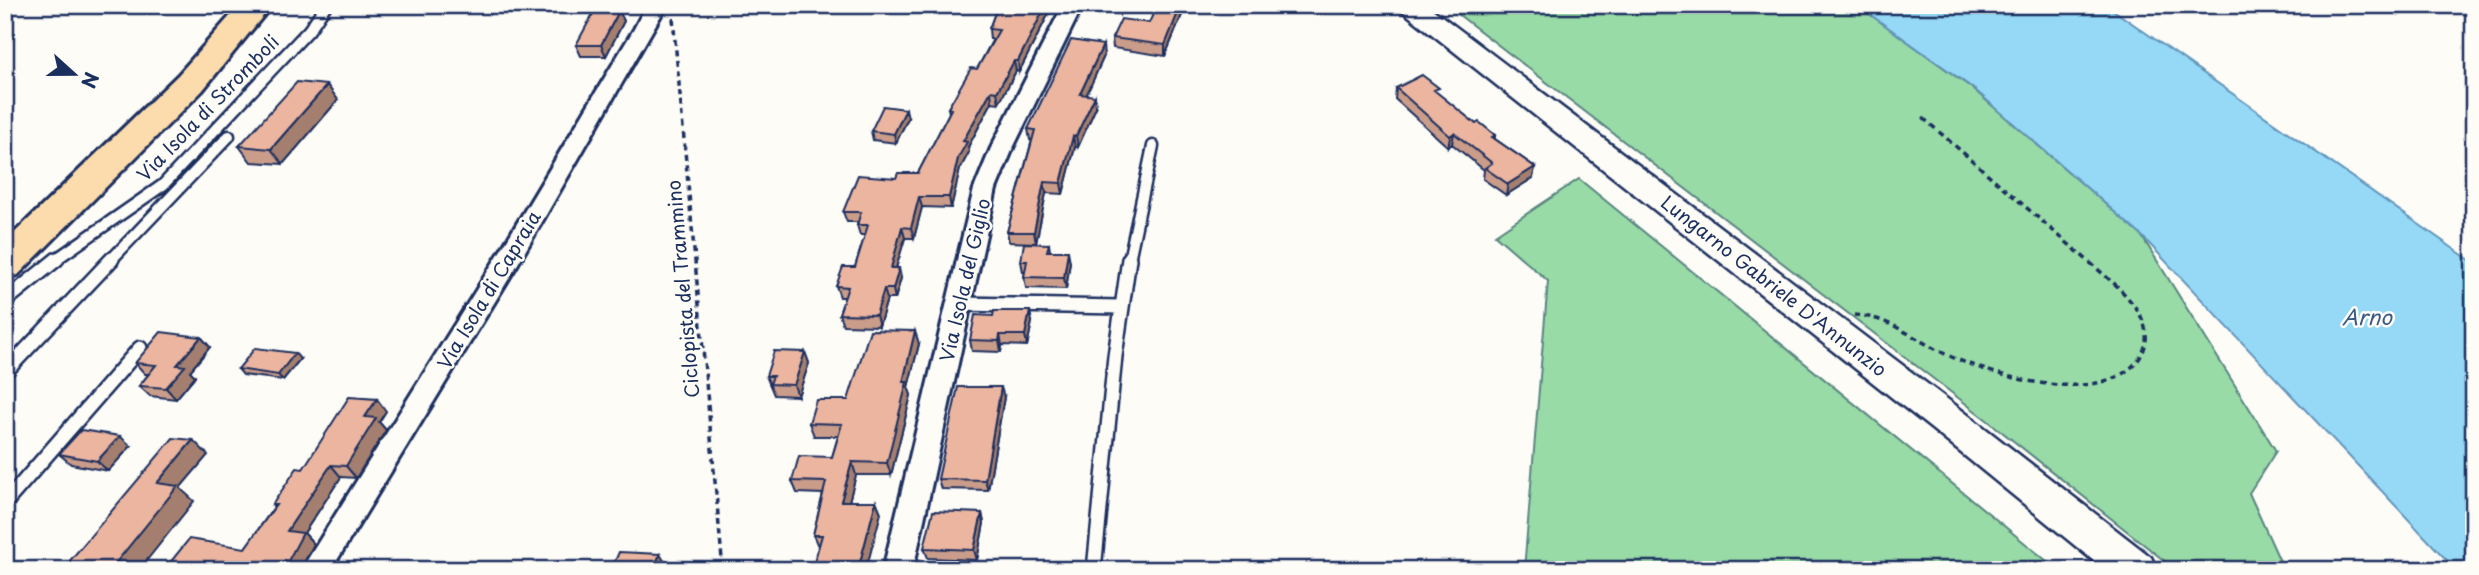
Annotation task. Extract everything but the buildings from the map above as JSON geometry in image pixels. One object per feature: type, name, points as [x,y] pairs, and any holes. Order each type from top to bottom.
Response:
[{"type":"highway","points":[[5,265],[236,5]]},
{"type":"highway","points":[[5,239],[190,83],[257,5]]},
{"type":"main road","name":"Lungarno Gabriele D'Annunzio","points":[[1409,5],[1823,324],[2136,570]]},
{"type":"street","name":"Via Isola del Giglio","points":[[898,570],[985,189],[1002,148],[1073,5]]},
{"type":"street","name":"Via Isola di Capraia","points":[[315,570],[507,261],[654,10],[663,9]]},
{"type":"lane","name":"Via Isola di Stromboli","points":[[5,300],[66,251],[163,185],[309,30],[326,5]]},
{"type":"lane","points":[[5,372],[229,136]]},
{"type":"lane","points":[[1094,570],[1121,307],[1140,196],[1153,146]]},
{"type":"lane","points":[[960,304],[1121,307]]},
{"type":"lane","points":[[5,503],[140,348]]},
{"type":"path","name":"Ciclopista del Trammino","points":[[663,9],[723,570]]},
{"type":"path","points":[[1823,324],[1854,315],[1880,318],[1900,326],[1951,357],[2032,381],[2066,386],[2098,384],[2127,371],[2145,354],[2147,336],[2135,306],[2093,265],[1923,118]]},
{"type":"green space","points":[[1446,5],[1857,5],[1973,89],[2141,235],[2276,451],[2249,493],[2284,570],[2176,570],[1987,420]]},
{"type":"green space","points":[[1579,179],[2058,570],[1524,570],[1548,281],[1495,235]]},
{"type":"water","name":"Arno","points":[[1857,5],[2106,5],[2474,263],[2474,570],[2456,570],[2141,235],[1974,89]]}]
